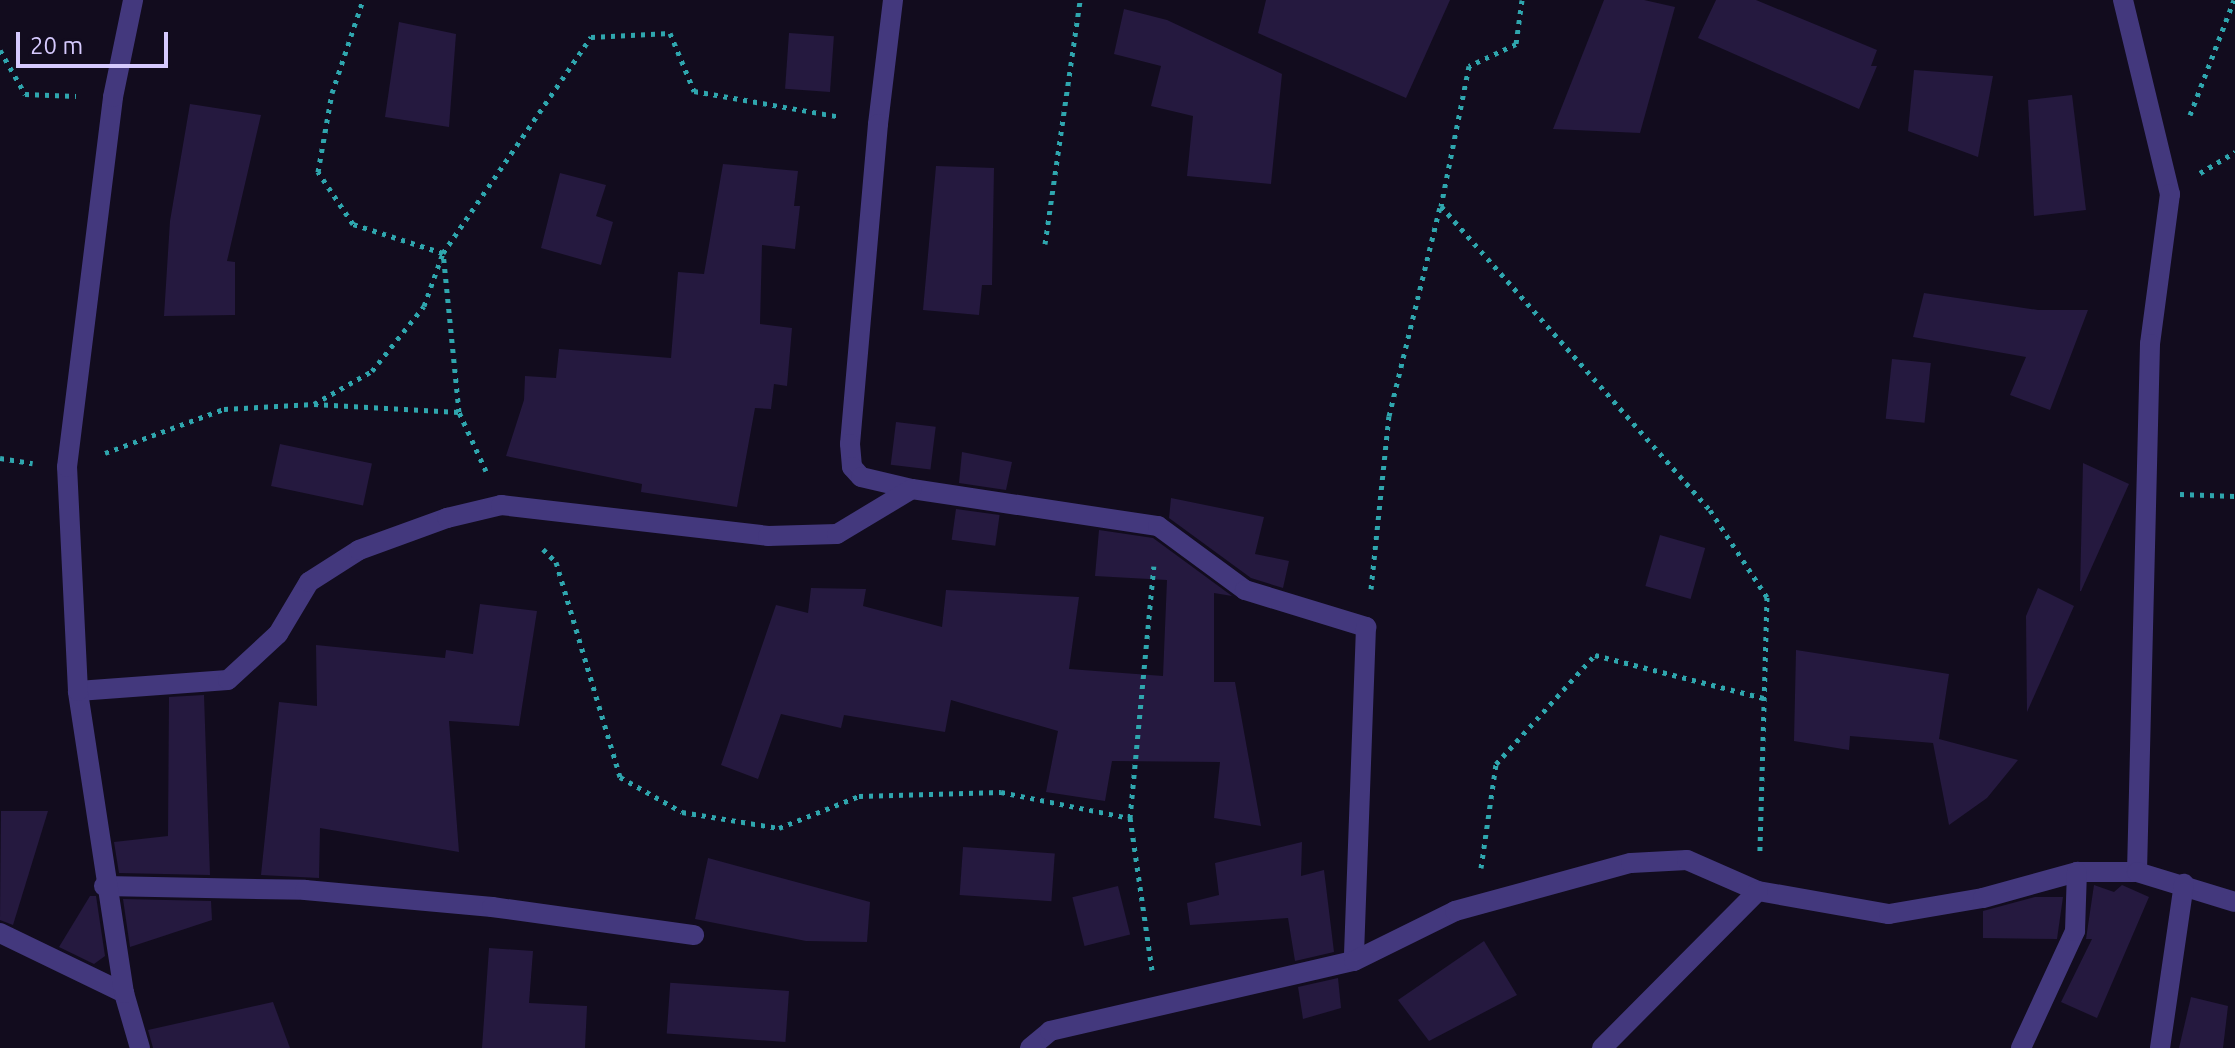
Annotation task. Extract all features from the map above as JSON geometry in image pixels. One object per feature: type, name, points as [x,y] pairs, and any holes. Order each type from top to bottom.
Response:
[{"type":"street","points":[[133,0],[113,97],[67,467],[78,691],[104,886],[124,993],[140,1048]]},
{"type":"street","points":[[893,0],[878,124],[850,444],[852,467],[861,477],[912,489],[1158,526],[1245,590],[1366,627],[1354,961]]},
{"type":"street","points":[[2123,0],[2170,194],[2150,344],[2149,491],[2137,872]]},
{"type":"street","points":[[78,691],[228,680],[278,634],[309,582],[359,550],[447,518],[501,505],[768,536],[837,534],[912,489]]},
{"type":"street","points":[[1030,1048],[1158,1009],[1354,961],[1475,906],[1631,863],[1687,860],[1758,891],[1889,914],[1983,898],[2077,872],[2137,872],[2235,902]]},
{"type":"street","points":[[2021,1048],[2075,931],[2077,872]]},
{"type":"street","points":[[2160,1048],[2184,884]]},
{"type":"street","points":[[104,886],[305,890],[492,907],[694,935]]},
{"type":"street","points":[[1602,1048],[1758,891]]},
{"type":"street","points":[[0,933],[124,993]]},
{"type":"path","points":[[363,0],[332,93],[318,172],[353,224],[443,253]]},
{"type":"path","points":[[1045,244],[1080,0]]},
{"type":"path","points":[[1366,627],[1389,416],[1441,206],[1469,66],[1516,44],[1522,0]]},
{"type":"path","points":[[2188,119],[2234,0]]},
{"type":"path","points":[[314,404],[372,371],[424,306],[443,253],[591,37],[670,33],[694,91],[878,124]]},
{"type":"path","points":[[0,50],[25,94],[113,97]]},
{"type":"path","points":[[1441,206],[1710,510],[1767,597],[1767,699],[1758,891]]},
{"type":"path","points":[[443,253],[459,412],[501,505],[556,562],[620,777],[682,812],[779,828],[859,796],[1001,792],[1130,818]]},
{"type":"path","points":[[0,458],[67,467],[224,409],[314,404],[459,412]]},
{"type":"path","points":[[2149,491],[2235,496]]},
{"type":"path","points":[[1158,526],[1130,818],[1158,1009]]},
{"type":"path","points":[[1475,906],[1496,764],[1595,655],[1767,699]]},
{"type":"building","points":[[1266,0],[1450,0],[1406,98],[1258,33]]},
{"type":"building","points":[[1604,0],[1644,0],[1675,7],[1640,133],[1553,129]]},
{"type":"building","points":[[1716,0],[1756,0],[1877,50],[1871,66],[1877,66],[1859,109],[1698,38]]},
{"type":"building","points":[[1124,9],[1167,20],[1282,74],[1271,184],[1187,176],[1193,116],[1151,106],[1161,66],[1114,54]]},
{"type":"building","points":[[399,22],[456,34],[449,127],[385,117]]},
{"type":"building","points":[[789,33],[834,36],[830,92],[785,89]]},
{"type":"building","points":[[1914,70],[1993,76],[1978,157],[1908,131]]},
{"type":"building","points":[[2072,95],[2086,210],[2034,216],[2028,100]]},
{"type":"building","points":[[190,104],[261,115],[227,261],[235,262],[235,315],[164,316],[170,221]]},
{"type":"building","points":[[723,164],[798,171],[794,206],[800,206],[795,249],[762,245],[760,324],[792,328],[787,386],[774,384],[771,409],[755,408],[737,507],[641,492],[642,484],[506,456],[524,400],[525,376],[556,378],[559,349],[671,358],[678,272],[704,274]]},
{"type":"building","points":[[936,166],[994,168],[992,285],[982,285],[979,315],[923,310]]},
{"type":"building","points":[[560,173],[606,185],[596,216],[613,222],[601,265],[541,248]]},
{"type":"building","points":[[1924,293],[2038,310],[2088,310],[2050,410],[2010,395],[2026,357],[1913,337]]},
{"type":"building","points":[[1892,359],[1931,363],[1925,423],[1886,419]]},
{"type":"building","points":[[896,422],[936,427],[930,470],[891,465]]},
{"type":"building","points":[[280,444],[372,464],[363,506],[271,486]]},
{"type":"building","points":[[962,452],[1012,462],[1006,490],[959,483]]},
{"type":"building","points":[[2083,463],[2129,484],[2080,591]]},
{"type":"building","points":[[1171,498],[1264,517],[1255,554],[1289,561],[1283,588],[1251,578],[1169,518]]},
{"type":"building","points":[[956,509],[1000,515],[995,546],[952,540]]},
{"type":"building","points":[[1099,530],[1153,538],[1232,596],[1214,593],[1214,682],[1235,682],[1261,826],[1214,818],[1220,762],[1112,761],[1105,801],[1046,792],[1058,731],[951,700],[945,732],[844,715],[841,728],[781,714],[758,779],[721,765],[776,605],[808,613],[811,588],[866,589],[863,606],[942,627],[946,590],[1079,597],[1069,669],[1163,676],[1167,580],[1095,576]]},
{"type":"building","points":[[1660,535],[1705,548],[1691,599],[1645,586]]},
{"type":"building","points":[[2038,588],[2074,606],[2027,712],[2026,616]]},
{"type":"building","points":[[480,604],[537,611],[519,726],[449,721],[459,852],[320,828],[319,878],[261,875],[279,702],[317,706],[316,645],[445,658],[446,650],[473,654]]},
{"type":"building","points":[[1796,650],[1949,674],[1939,739],[2018,760],[1987,798],[1949,825],[1933,743],[1850,736],[1849,750],[1794,741]]},
{"type":"building","points":[[204,695],[210,875],[119,873],[114,842],[168,836],[169,697]]},
{"type":"building","points":[[1,811],[48,811],[13,925],[0,920]]},
{"type":"building","points":[[1302,842],[1301,876],[1324,870],[1334,952],[1295,961],[1288,918],[1190,925],[1187,903],[1219,895],[1215,863]]},
{"type":"building","points":[[963,847],[1055,853],[1051,901],[960,895]]},
{"type":"building","points":[[708,858],[870,902],[867,942],[806,941],[695,919]]},
{"type":"building","points":[[2094,885],[2114,892],[2122,885],[2149,897],[2097,1018],[2061,1002],[2092,939],[2086,939]]},
{"type":"building","points":[[1118,886],[1130,935],[1084,946],[1072,897]]},
{"type":"building","points":[[90,896],[96,896],[105,956],[94,964],[59,947]]},
{"type":"building","points":[[2035,897],[2063,897],[2057,939],[1983,938],[1983,911]]},
{"type":"building","points":[[123,899],[211,901],[212,920],[130,947]]},
{"type":"building","points":[[1484,941],[1517,995],[1429,1041],[1398,1000]]},
{"type":"building","points":[[489,948],[533,951],[529,1003],[587,1006],[585,1048],[482,1048]]},
{"type":"building","points":[[1338,978],[1341,1008],[1303,1019],[1298,987]]},
{"type":"building","points":[[670,983],[789,991],[785,1042],[667,1034]]},
{"type":"building","points":[[2191,997],[2228,1006],[2223,1048],[2179,1048]]},
{"type":"building","points":[[273,1002],[290,1048],[153,1048],[148,1030]]}]
